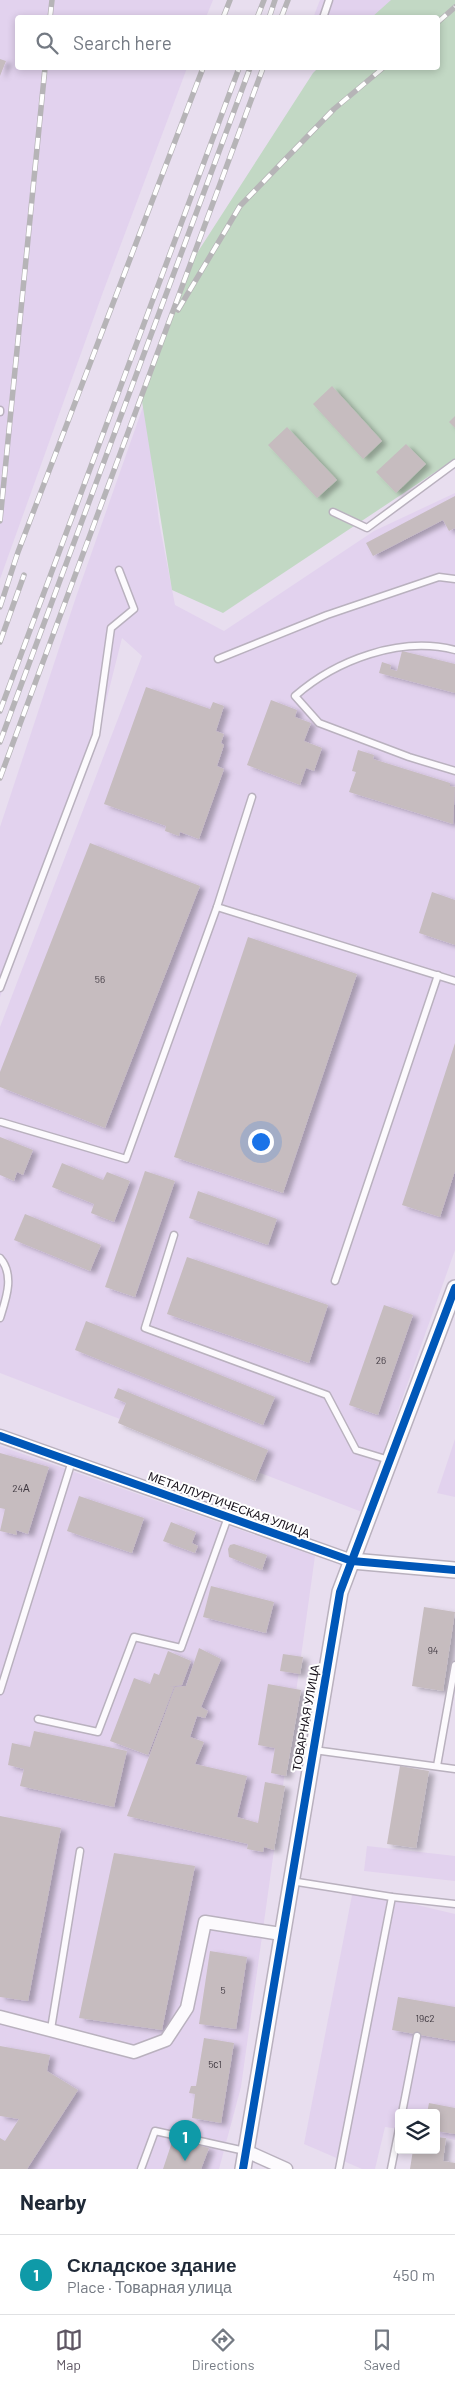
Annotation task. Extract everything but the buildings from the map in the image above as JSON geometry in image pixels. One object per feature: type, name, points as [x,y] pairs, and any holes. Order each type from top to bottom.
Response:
[{"type":"street","name":"ТОВАРНАЯ УЛИЦА","points":[[242,2169],[340,1592],[455,1288]]},
{"type":"street","name":"МЕТАЛЛУРГИЧЕСКАЯ УЛИЦА","points":[[0,1436],[352,1561],[455,1570]]},
{"type":"street","points":[[0,2017],[134,2052],[166,2040],[187,2008],[204,1922],[281,1934]]},
{"type":"street","points":[[246,2151],[286,2169]]},
{"type":"lane","points":[[324,15],[329,0]]},
{"type":"lane","points":[[333,512],[367,528],[455,463]]},
{"type":"lane","points":[[0,988],[96,735],[111,628],[134,609],[119,570]]},
{"type":"lane","points":[[218,659],[327,615],[439,577],[455,579]]},
{"type":"lane","points":[[455,650],[420,645],[388,650],[350,662],[311,682],[294,696],[319,723],[409,757],[455,771]]},
{"type":"lane","points":[[1,1122],[126,1160],[217,907],[252,797]]},
{"type":"lane","points":[[217,907],[455,981]]},
{"type":"lane","points":[[335,1281],[438,976]]},
{"type":"lane","points":[[174,1235],[145,1328],[327,1394],[356,1450],[390,1460]]},
{"type":"lane","points":[[0,1258],[6,1264],[9,1291],[0,1318]]},
{"type":"lane","points":[[0,1691],[72,1462]]},
{"type":"lane","points":[[38,1719],[98,1732],[134,1637],[182,1648],[228,1517]]},
{"type":"lane","points":[[437,1766],[455,1665]]},
{"type":"lane","points":[[312,1749],[455,1769]]},
{"type":"lane","points":[[51,2029],[80,1851]]},
{"type":"lane","points":[[290,1881],[392,1897],[455,1904]]},
{"type":"lane","points":[[339,2169],[392,1897]]},
{"type":"lane","points":[[403,2109],[417,2036]]},
{"type":"lane","points":[[141,2169],[156,2131],[246,2151]]},
{"type":"lane","points":[[391,2169],[395,2149]]},
{"type":"shaded area","points":[[0,0],[213,0],[207,15],[15,15],[15,70],[186,70],[103,292],[0,579]]},
{"type":"shaded area","points":[[320,0],[434,0],[413,15],[314,15]]},
{"type":"shaded area","points":[[145,401],[159,522],[175,605],[224,631],[374,531],[455,493],[455,1250],[362,1512],[0,1373],[0,1027],[142,656],[122,638],[103,714],[0,997],[0,827],[76,597]]},
{"type":"shaded area","points":[[455,1439],[455,1497],[437,1493]]},
{"type":"shaded area","points":[[0,1446],[315,1556],[241,2087],[219,2169],[0,2169]]},
{"type":"shaded area","points":[[367,1846],[455,1856],[455,1881],[364,1871]]},
{"type":"shaded area","points":[[353,1890],[455,1914],[455,2140],[440,2137],[440,2109],[395,2109],[395,2128],[385,2127],[375,2169],[362,2169],[304,2144]]},
{"type":"green space","points":[[391,0],[455,0],[455,459],[223,613],[172,590],[141,395],[190,264],[313,73],[316,70],[440,70],[440,15],[374,15]]},
{"type":"railway","points":[[50,15],[52,0]]},
{"type":"railway","points":[[224,15],[230,0]]},
{"type":"railway","points":[[258,15],[264,0]]},
{"type":"railway","points":[[270,15],[275,0]]},
{"type":"railway","points":[[282,15],[288,0]]},
{"type":"railway","points":[[440,20],[455,7]]},
{"type":"railway","points":[[0,521],[45,70]]},
{"type":"railway","points":[[0,607],[18,552],[202,70]]},
{"type":"railway","points":[[0,711],[238,70]]},
{"type":"railway","points":[[0,742],[249,70]]},
{"type":"railway","points":[[0,778],[262,70]]},
{"type":"railway","points":[[178,310],[240,206],[334,109],[381,70]]},
{"type":"railway","points":[[0,642],[24,575]]},
{"type":"cycle path","points":[[243,2169],[340,1592],[455,1288]]},
{"type":"cycle path","points":[[0,1436],[352,1561],[455,1570]]},
{"type":"place","name":"Складское здание","points":[[185,2161]]}]
